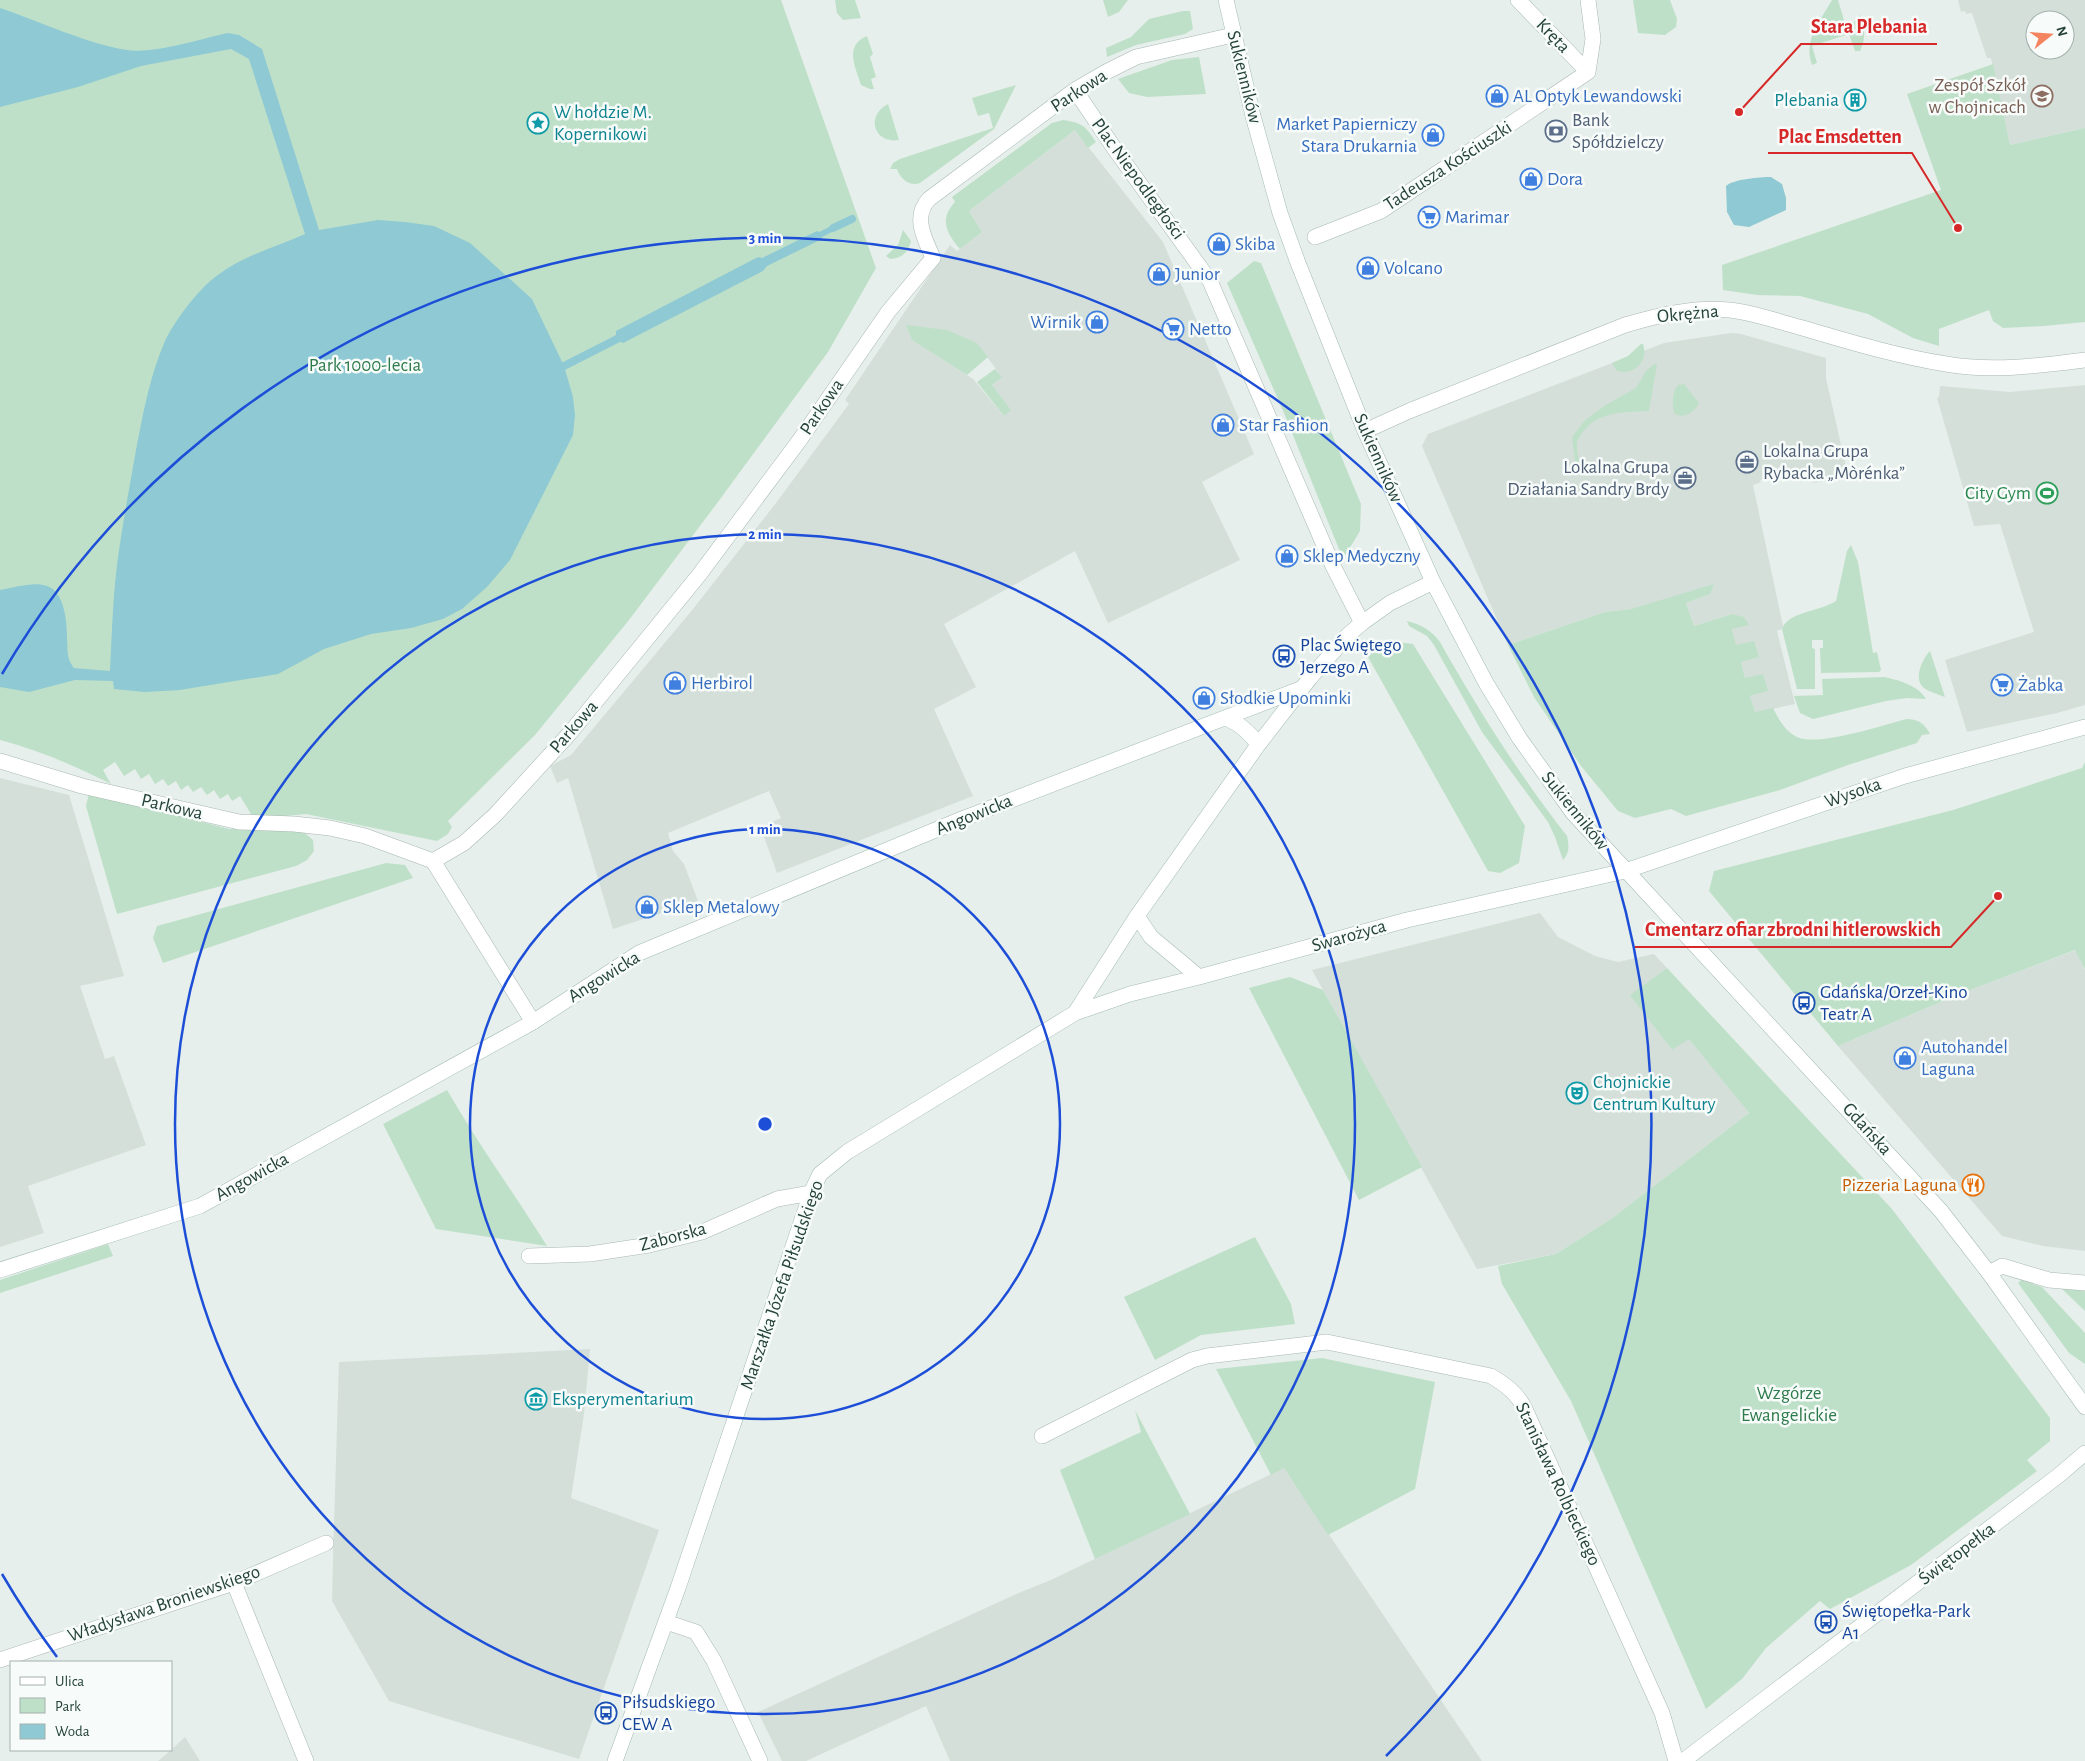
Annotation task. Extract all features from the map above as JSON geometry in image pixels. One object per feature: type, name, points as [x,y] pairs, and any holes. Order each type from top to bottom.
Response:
[{"type":"street","name":"Sukienników","points":[[1226,0],[1253,116],[1280,213],[1365,431],[1433,582],[1481,675],[1520,739],[1573,813],[1625,871]]},
{"type":"street","name":"Kręta","points":[[1518,0],[1588,72]]},
{"type":"street","points":[[1588,0],[1593,39],[1588,72]]},
{"type":"street","name":"Parkowa","points":[[0,761],[82,786],[239,822],[294,824],[330,828],[365,836],[433,861],[464,843],[495,816],[570,733],[699,575],[799,441],[888,312],[933,258],[921,228],[923,205],[1075,90],[1106,72],[1136,57],[1233,35]]},
{"type":"street","name":"Tadeusza Kościuszki","points":[[1315,237],[1381,211],[1588,72]]},
{"type":"street","name":"Plac Niepodległości","points":[[1075,90],[1210,282],[1333,566],[1362,623]]},
{"type":"street","name":"Okrężna","points":[[1365,431],[1409,411],[1625,324],[1655,316],[1696,310],[1731,310],[1910,358],[1948,364],[1983,368],[2035,366],[2085,360]]},
{"type":"street","name":"Marszałka Józefa Piłsudskiego","points":[[616,1761],[666,1622],[811,1193],[820,1174],[847,1152],[1075,1013],[1137,916],[1258,745],[1328,655],[1362,623],[1390,603],[1433,582]]},
{"type":"street","name":"Angowicka","points":[[0,1270],[200,1206],[533,1022],[639,953],[962,819],[1300,689]]},
{"type":"street","points":[[1226,718],[1244,728],[1258,745]]},
{"type":"street","name":"Wysoka","points":[[1625,871],[1905,776],[2085,727]]},
{"type":"street","points":[[433,861],[533,1022]]},
{"type":"street","name":"Swarożyca","points":[[1075,1013],[1130,994],[1407,920],[1625,871]]},
{"type":"street","name":"Gdańska","points":[[1625,871],[1928,1197],[1989,1273],[2085,1407]]},
{"type":"street","points":[[1137,916],[1152,937],[1199,977]]},
{"type":"street","name":"Zaborska","points":[[529,1256],[590,1254],[649,1245],[702,1232],[777,1199],[811,1193]]},
{"type":"street","points":[[1989,1273],[2002,1266],[2049,1280],[2085,1283]]},
{"type":"street","name":"Stanisława Rolbieckiego","points":[[1042,1436],[1192,1360],[1207,1356],[1327,1342],[1491,1376],[1505,1384],[1518,1396],[1525,1409],[1662,1713],[1676,1761]]},
{"type":"street","name":"Świętopełka","points":[[1683,1761],[1884,1610],[2085,1453]]},
{"type":"street","name":"Władysława Broniewskiego","points":[[0,1660],[234,1583],[326,1543]]},
{"type":"street","points":[[234,1583],[306,1761]]},
{"type":"street","points":[[666,1622],[696,1632],[714,1661],[760,1761]]},
{"type":"shaded area","name":"Zespół Szkół w Chojnicach","points":[[1958,0],[2085,0],[2085,128],[2010,145],[1991,58],[1987,58],[1972,13],[1966,14],[1965,11],[1961,12]]},
{"type":"shaded area","points":[[1075,130],[1163,242],[1254,454],[1202,482],[1240,560],[1108,623],[1075,551],[944,624],[976,687],[934,709],[973,796],[777,873],[763,834],[765,825],[781,818],[769,791],[668,833],[673,851],[684,864],[698,901],[613,929],[568,778],[557,783],[550,766],[571,755],[693,609],[776,503],[849,404],[845,400],[950,245],[957,251],[982,232],[969,211]],"holes":[[[913,340],[977,343],[1001,376],[992,384],[1004,416],[973,379]]]},
{"type":"shaded area","points":[[1731,333],[1741,334],[1826,358],[1826,378],[1848,476],[1814,483],[1809,471],[1760,480],[1761,482],[1753,485],[1783,626],[1782,629],[1777,631],[1795,704],[1755,713],[1750,696],[1767,691],[1745,678],[1741,662],[1758,657],[1736,646],[1732,629],[1732,614],[1694,626],[1686,603],[1710,594],[1605,612],[1508,645],[1422,446],[1428,434],[1664,343]]},
{"type":"shaded area","points":[[2085,385],[2085,705],[2057,713],[1967,732],[1945,660],[2034,632],[2000,524],[1974,526],[1937,398],[1939,397],[1940,386],[2010,392]]},
{"type":"shaded area","points":[[0,778],[69,795],[124,976],[80,986],[105,1059],[114,1056],[146,1145],[28,1186],[44,1233],[0,1247]]},
{"type":"shaded area","points":[[1540,913],[1558,937],[1595,956],[1618,962],[1654,954],[1667,968],[1631,995],[1672,1050],[1689,1038],[1749,1113],[1611,1219],[1556,1254],[1477,1269],[1312,970]]},
{"type":"shaded area","points":[[2076,950],[2085,970],[2085,1251],[2043,1246],[2002,1236],[1838,1046],[1957,995]]},
{"type":"shaded area","points":[[590,1349],[584,1414],[571,1498],[659,1530],[579,1759],[389,1701],[332,1601],[333,1558],[339,1362]]},
{"type":"shaded area","points":[[1284,1468],[1482,1761],[950,1761],[926,1706],[806,1761],[782,1761],[758,1712],[1051,1580]]},
{"type":"shaded area","points":[[185,1737],[200,1761],[158,1761]]},
{"type":"green space","name":"Park 1000-lecia","points":[[0,0],[781,0],[876,268],[828,352],[629,620],[535,735],[448,821],[452,827],[448,834],[437,841],[306,814],[254,819],[240,796],[232,801],[228,794],[220,799],[214,790],[207,795],[201,787],[193,792],[188,785],[181,790],[176,781],[168,786],[163,779],[155,784],[149,774],[141,779],[135,769],[124,776],[115,762],[103,770],[111,784],[57,759],[0,740]]},
{"type":"green space","points":[[835,0],[855,0],[861,18],[843,20],[837,13]]},
{"type":"green space","points":[[1103,0],[1128,0],[1119,12],[1108,17]]},
{"type":"green space","points":[[1633,0],[1670,0],[1677,19],[1676,27],[1665,35],[1638,33]]},
{"type":"green space","points":[[1832,0],[1838,0],[1847,30],[1860,15],[1864,33],[1862,46],[1860,51],[1855,51],[1849,34],[1812,46],[1817,63],[1812,65],[1810,56],[1811,39]]},
{"type":"green space","points":[[1190,11],[1193,29],[1185,34],[1136,45],[1107,57],[1106,48],[1131,37],[1149,19]]},
{"type":"green space","points":[[867,36],[873,54],[870,57],[876,77],[871,79],[874,89],[861,85],[853,57],[856,45]]},
{"type":"green space","points":[[1199,57],[1206,94],[1147,97],[1129,93],[1118,79],[1172,60]]},
{"type":"green space","points":[[1993,64],[2010,145],[2085,128],[2085,322],[2003,328],[1993,321],[1989,310],[1939,329],[1939,346],[1913,338],[1868,314],[1800,296],[1757,295],[1723,290],[1722,265],[1941,190],[1907,94]]},
{"type":"green space","points":[[1016,85],[994,129],[920,183],[909,183],[903,179],[897,169],[890,169],[893,163],[900,159],[993,128],[989,113],[978,116],[972,98]]},
{"type":"green space","points":[[888,104],[899,140],[884,138],[878,134],[876,128],[876,115]]},
{"type":"green space","points":[[1063,120],[1075,122],[1083,126],[1096,142],[1088,148],[1075,130],[969,211],[982,232],[960,249],[946,226],[947,214],[955,202],[952,197],[1052,123]]},
{"type":"green space","points":[[903,230],[911,241],[908,249],[901,256],[890,259],[886,256],[898,245]]},
{"type":"green space","points":[[1254,261],[1261,263],[1361,504],[1360,531],[1343,559],[1284,413],[1227,283]]},
{"type":"green space","points":[[906,325],[947,330],[977,343],[988,357],[967,375],[912,340]]},
{"type":"green space","points":[[1643,344],[1644,356],[1639,366],[1629,371],[1617,371],[1612,363],[1628,356]]},
{"type":"green space","points":[[1654,364],[1657,364],[1649,411],[1604,416],[1589,426],[1579,438],[1577,453],[1586,481],[1575,461],[1572,437],[1584,421],[1604,406],[1636,388],[1646,371]]},
{"type":"green space","points":[[995,369],[1002,377],[992,385],[1011,410],[1004,416],[977,382]]},
{"type":"green space","points":[[1684,384],[1699,403],[1692,412],[1681,416],[1674,413],[1673,398],[1678,385]]},
{"type":"green space","points":[[1851,545],[1858,562],[1873,653],[1877,652],[1881,670],[1879,672],[1821,673],[1820,648],[1823,648],[1823,640],[1812,640],[1812,648],[1815,649],[1815,689],[1797,689],[1782,629],[1786,623],[1798,615],[1836,601],[1847,551]]},
{"type":"green space","points":[[1714,584],[1710,594],[1686,603],[1694,626],[1732,614],[1744,617],[1749,625],[1732,629],[1736,645],[1754,641],[1759,657],[1741,662],[1745,678],[1763,674],[1768,691],[1750,696],[1755,712],[1773,708],[1789,732],[1797,737],[1807,739],[1835,737],[1907,719],[1921,723],[1930,734],[1922,735],[1917,743],[1848,765],[1780,790],[1686,816],[1671,809],[1635,818],[1618,811],[1581,766],[1534,697],[1508,645],[1605,612],[1631,609]]},
{"type":"green space","points":[[1407,621],[1426,628],[1440,642],[1469,693],[1500,741],[1532,789],[1567,836],[1567,855],[1563,860],[1548,822],[1482,732],[1434,645],[1427,636],[1409,626]]},
{"type":"green space","points":[[1389,641],[1413,644],[1525,826],[1519,863],[1500,873],[1488,871],[1368,657],[1377,648]]},
{"type":"green space","points":[[1930,651],[1945,697],[1928,690],[1920,683],[1920,668]]},
{"type":"green space","points":[[1884,677],[1913,687],[1926,699],[1907,698],[1886,701],[1813,719],[1800,713],[1794,696],[1823,695],[1822,679]]},
{"type":"green space","points":[[2085,762],[2085,969],[2075,950],[1957,995],[1838,1046],[1709,891],[1714,871],[1953,810],[2082,768]]},
{"type":"green space","points":[[89,793],[229,829],[301,830],[313,840],[314,851],[307,860],[296,866],[117,914],[86,806]]},
{"type":"green space","points":[[386,863],[405,865],[413,878],[163,963],[153,938],[157,926]]},
{"type":"green space","name":"Wzgórze Ewangelickie","points":[[1667,968],[1892,1209],[2050,1418],[2050,1441],[2027,1460],[2037,1471],[1911,1565],[1830,1609],[1820,1601],[1766,1648],[1742,1679],[1706,1709],[1571,1401],[1502,1284],[1498,1266],[1556,1254],[1611,1219],[1749,1113],[1689,1039],[1672,1050],[1630,995]]},
{"type":"green space","points":[[1290,977],[1323,990],[1422,1167],[1359,1200],[1249,988]]},
{"type":"green space","points":[[447,1090],[547,1246],[436,1229],[383,1124]]},
{"type":"green space","points":[[1255,1237],[1291,1304],[1295,1324],[1201,1335],[1155,1360],[1124,1297]]},
{"type":"green space","points":[[108,1244],[113,1256],[0,1293],[0,1280]]},
{"type":"green space","points":[[2021,1280],[2042,1287],[2085,1333],[2085,1364],[2069,1353],[2018,1283]]},
{"type":"green space","points":[[2062,1289],[2085,1291],[2085,1311]]},
{"type":"green space","points":[[1322,1358],[1435,1382],[1415,1489],[1328,1535],[1284,1468],[1271,1475],[1216,1369]]},
{"type":"green space","points":[[1135,1410],[1190,1514],[1095,1559],[1060,1470],[1141,1432]]},
{"type":"water","points":[[0,8],[80,38],[127,50],[138,51],[163,48],[228,33],[239,35],[262,49],[319,230],[378,220],[434,226],[470,243],[532,299],[564,366],[573,397],[575,415],[573,435],[510,560],[487,587],[462,609],[443,619],[411,628],[371,634],[324,649],[278,674],[180,690],[145,692],[114,689],[113,681],[75,680],[29,692],[0,687],[0,590],[24,585],[36,584],[47,586],[58,595],[64,609],[69,657],[74,668],[110,671],[115,580],[125,513],[148,394],[155,367],[165,341],[190,302],[219,274],[242,260],[305,234],[249,59],[231,49],[141,66],[78,87],[0,107]]},
{"type":"water","points":[[1771,177],[1782,184],[1786,198],[1786,210],[1749,227],[1734,225],[1727,212],[1726,186],[1741,180]]},
{"type":"water","points":[[840,222],[842,227],[767,266],[763,271],[623,343],[618,340],[614,342],[612,338],[616,335],[616,331],[758,257],[762,258]]},
{"type":"waterway","points":[[833,228],[852,219]]},
{"type":"waterway","points":[[564,366],[623,336]]},
{"type":"place","name":"AL Optyk Lewandowski","points":[[1497,96]]},
{"type":"place","name":"Zespół Szkół w Chojnicach","points":[[2042,96]]},
{"type":"place","name":"Plebania","points":[[1855,100]]},
{"type":"place","name":"Stara Plebania","points":[[1739,112]]},
{"type":"place","name":"W hołdzie M. Kopernikowi","points":[[538,123]]},
{"type":"place","name":"Bank Spółdzielczy","points":[[1556,131]]},
{"type":"place","name":"Market Papierniczy Stara Drukarnia","points":[[1433,135]]},
{"type":"place","name":"Dora","points":[[1531,179]]},
{"type":"place","name":"Marimar","points":[[1429,217]]},
{"type":"place","name":"Plac Emsdetten","points":[[1958,228]]},
{"type":"place","name":"Skiba","points":[[1219,244]]},
{"type":"place","name":"Volcano","points":[[1368,268]]},
{"type":"place","name":"Junior","points":[[1159,274]]},
{"type":"place","name":"Wirnik","points":[[1097,322]]},
{"type":"place","name":"Netto","points":[[1173,329]]},
{"type":"place","name":"Star Fashion","points":[[1223,425]]},
{"type":"place","name":"Lokalna Grupa Rybacka „Mòrénka”","points":[[1747,462]]},
{"type":"place","name":"Lokalna Grupa Działania Sandry Brdy","points":[[1685,478]]},
{"type":"place","name":"City Gym","points":[[2047,493]]},
{"type":"place","name":"Sklep Medyczny","points":[[1287,556]]},
{"type":"place","name":"Plac Świętego Jerzego A","points":[[1284,656]]},
{"type":"place","name":"Herbirol","points":[[675,683]]},
{"type":"place","name":"Żabka","points":[[2002,685]]},
{"type":"place","name":"Słodkie Upominki","points":[[1204,698]]},
{"type":"place","name":"Cmentarz ofiar zbrodni hitlerowskich","points":[[1998,896]]},
{"type":"place","name":"Sklep Metalowy","points":[[647,907]]},
{"type":"place","name":"Gdańska/Orzeł-Kino Teatr A","points":[[1804,1003]]},
{"type":"place","name":"Autohandel Laguna","points":[[1905,1058]]},
{"type":"place","name":"Chojnickie Centrum Kultury","points":[[1577,1093]]},
{"type":"place","name":"Pizzeria Laguna","points":[[1973,1185]]},
{"type":"place","name":"Eksperymentarium","points":[[536,1399]]},
{"type":"place","name":"Świętopełka-Park A1","points":[[1826,1622]]},
{"type":"place","name":"Piłsudskiego CEW A","points":[[606,1713]]}]
